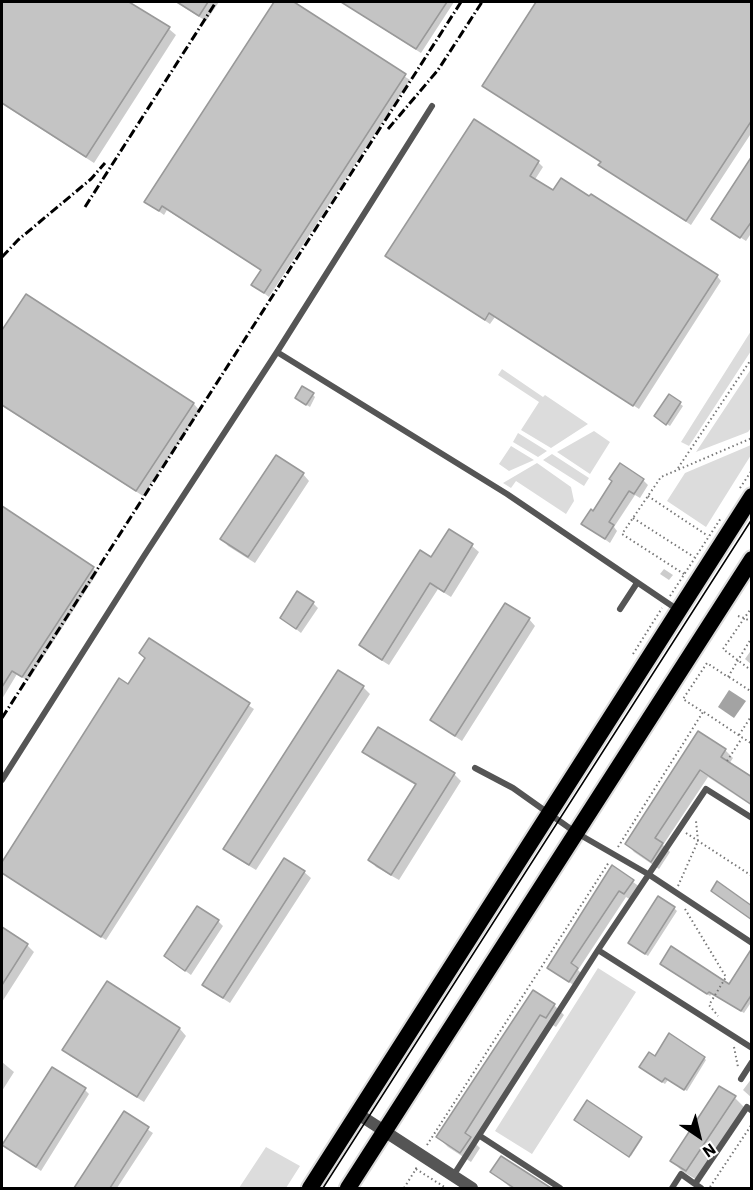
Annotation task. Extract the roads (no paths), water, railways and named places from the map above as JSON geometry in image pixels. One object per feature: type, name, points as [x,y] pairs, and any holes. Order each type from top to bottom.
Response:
[{"type":"highway","points":[[310,1188],[678,611],[745,492]]},
{"type":"highway","points":[[348,1188],[752,559]]},
{"type":"street","points":[[358,1113],[472,1188]]},
{"type":"lane","points":[[2,780],[432,106]]},
{"type":"lane","points":[[277,352],[507,494],[678,611]]},
{"type":"lane","points":[[620,609],[637,583]]},
{"type":"lane","points":[[476,768],[513,788],[575,832],[648,874],[752,943]]},
{"type":"lane","points":[[453,1176],[598,950],[706,789],[752,818]]},
{"type":"lane","points":[[598,950],[752,1048]]},
{"type":"lane","points":[[741,1079],[752,1062]]},
{"type":"lane","points":[[672,1188],[681,1174],[698,1186],[747,1107],[752,1111]]},
{"type":"lane","points":[[480,1136],[560,1188]]},
{"type":"tram line","points":[[323,1188],[752,519]]},
{"type":"railway","points":[[85,207],[216,2]]},
{"type":"railway","points":[[2,718],[461,2]]},
{"type":"railway","points":[[388,129],[438,70],[482,2]]},
{"type":"railway","points":[[2,257],[18,240],[91,179],[105,163]]}]
